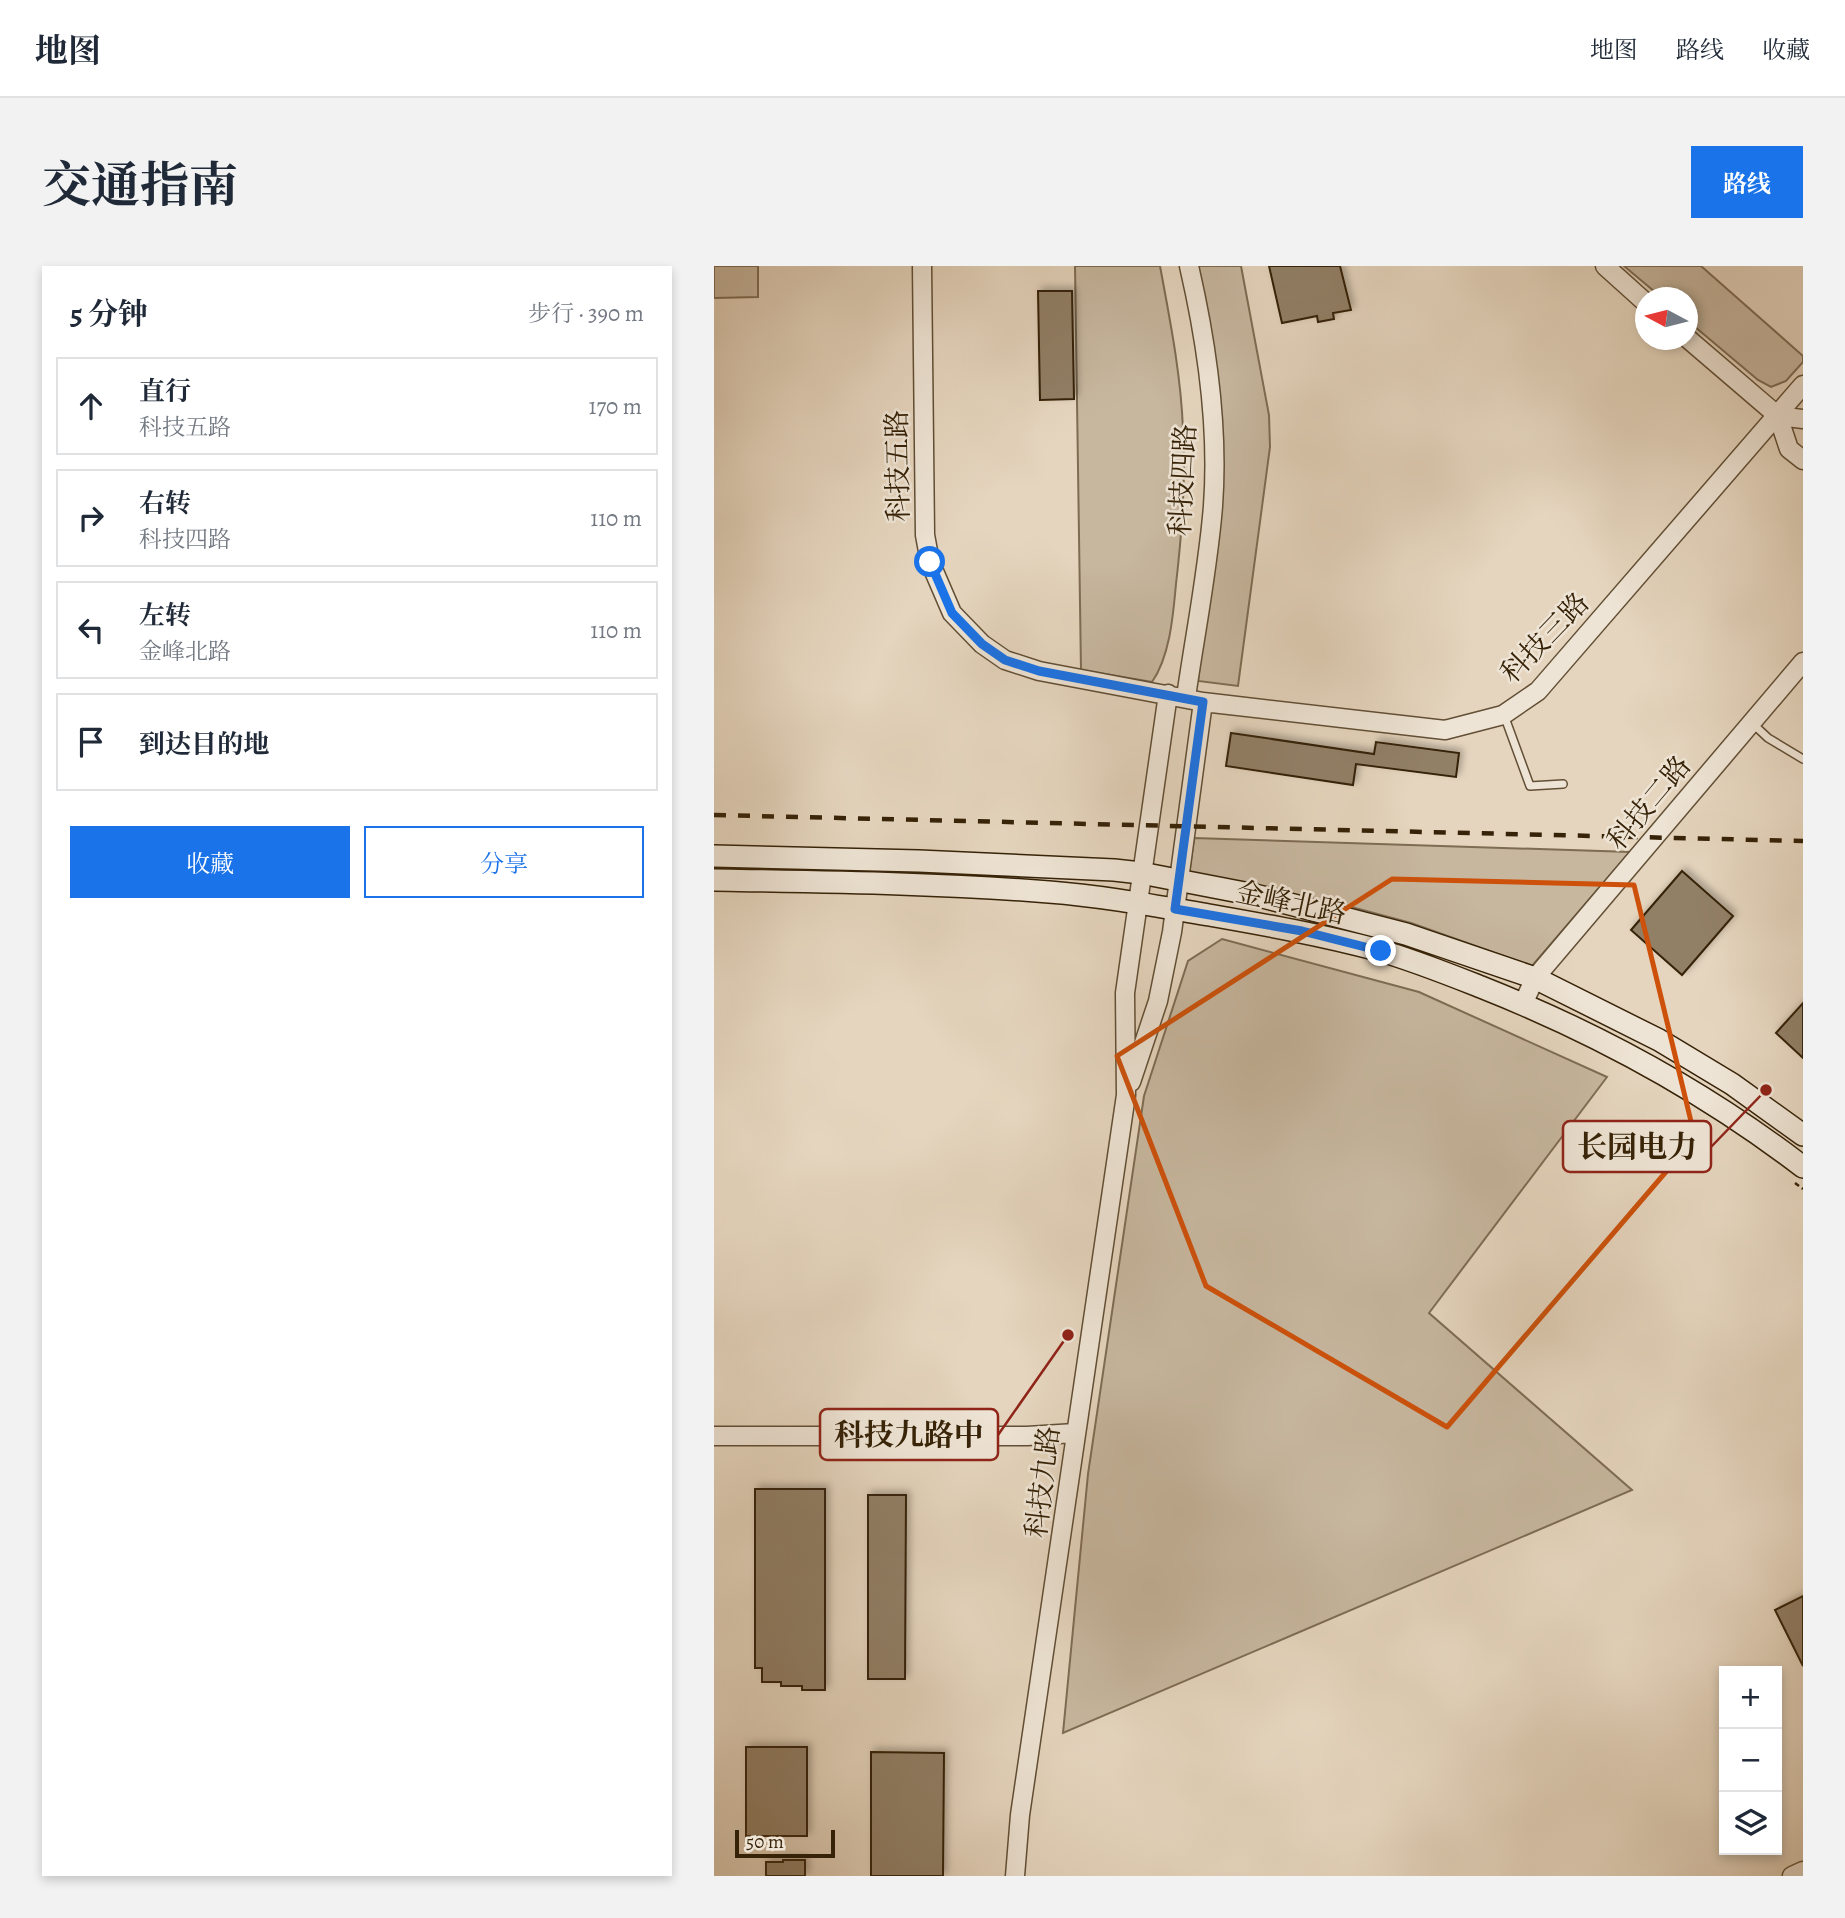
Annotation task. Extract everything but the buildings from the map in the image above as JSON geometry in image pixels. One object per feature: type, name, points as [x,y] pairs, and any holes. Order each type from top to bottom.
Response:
[{"type":"main road","name":"金峰北路","points":[[714,856],[919,860],[1141,873],[1255,895],[1406,934],[1535,978],[1659,1040],[1732,1084],[1803,1135]]},
{"type":"main road","name":"金峰北路","points":[[714,880],[951,886],[1051,892],[1138,903],[1302,931],[1381,951],[1523,1003],[1616,1047],[1727,1111],[1796,1172]]},
{"type":"street","name":"科技五路","points":[[922,266],[925,535],[930,562],[952,613],[982,644],[1005,660],[1039,671],[1195,699]]},
{"type":"street","name":"科技四路","points":[[1175,909],[1180,880],[1213,505],[1213,412],[1201,319],[1189,266]]},
{"type":"street","points":[[1605,266],[1635,292]]},
{"type":"street","points":[[1698,347],[1778,416],[1789,449],[1803,460]]},
{"type":"street","name":"科技三路","points":[[1195,699],[1445,730],[1503,715],[1538,691],[1803,385]]},
{"type":"street","points":[[1778,416],[1803,419]]},
{"type":"street","name":"科技二路","points":[[1523,1003],[1535,978],[1803,662]]},
{"type":"street","points":[[1138,903],[1168,694]]},
{"type":"street","name":"科技九路","points":[[1015,1876],[1020,1815],[1126,1095],[1125,993],[1138,903]]},
{"type":"street","name":"科技九路","points":[[1126,1095],[1158,1001],[1175,909]]},
{"type":"street","points":[[714,1436],[1027,1436],[1075,1433]]},
{"type":"street","points":[[1792,1876],[1803,1871]]},
{"type":"lane","points":[[1503,715],[1530,786],[1563,784]]},
{"type":"lane","points":[[1751,723],[1768,738],[1803,759]]},
{"type":"path","points":[[1796,1172],[1803,1189]]},
{"type":"highlighted area","points":[[1392,879],[1634,885],[1695,1138],[1447,1427],[1206,1286],[1117,1056]]},
{"type":"shaded area","points":[[714,266],[758,266],[758,297],[714,298]]},
{"type":"shaded area","points":[[1075,266],[1160,266],[1164,286],[1182,409],[1184,488],[1172,622],[1163,660],[1152,682],[1081,670]]},
{"type":"shaded area","points":[[1197,266],[1241,266],[1269,415],[1270,447],[1238,686],[1198,681],[1220,505]]},
{"type":"shaded area","points":[[1624,266],[1701,266],[1803,356],[1803,362],[1786,381],[1771,387],[1758,380],[1698,329],[1698,287],[1649,287]]},
{"type":"shaded area","points":[[1194,838],[1630,852],[1532,966],[1411,923],[1344,905],[1189,875]]},
{"type":"shaded area","points":[[1222,939],[1419,992],[1607,1077],[1429,1313],[1632,1490],[1063,1733],[1088,1474],[1144,1096],[1188,961]]},
{"type":"railway","points":[[714,815],[1803,841]]},
{"type":"place","name":"长园电力","points":[[1766,1090]]},
{"type":"place","name":"科技九路中","points":[[1068,1335]]},
{"type":"route","points":[[930,562],[952,613],[982,644],[1005,660],[1039,671],[1203,702],[1175,909],[1302,931],[1381,951]]}]
